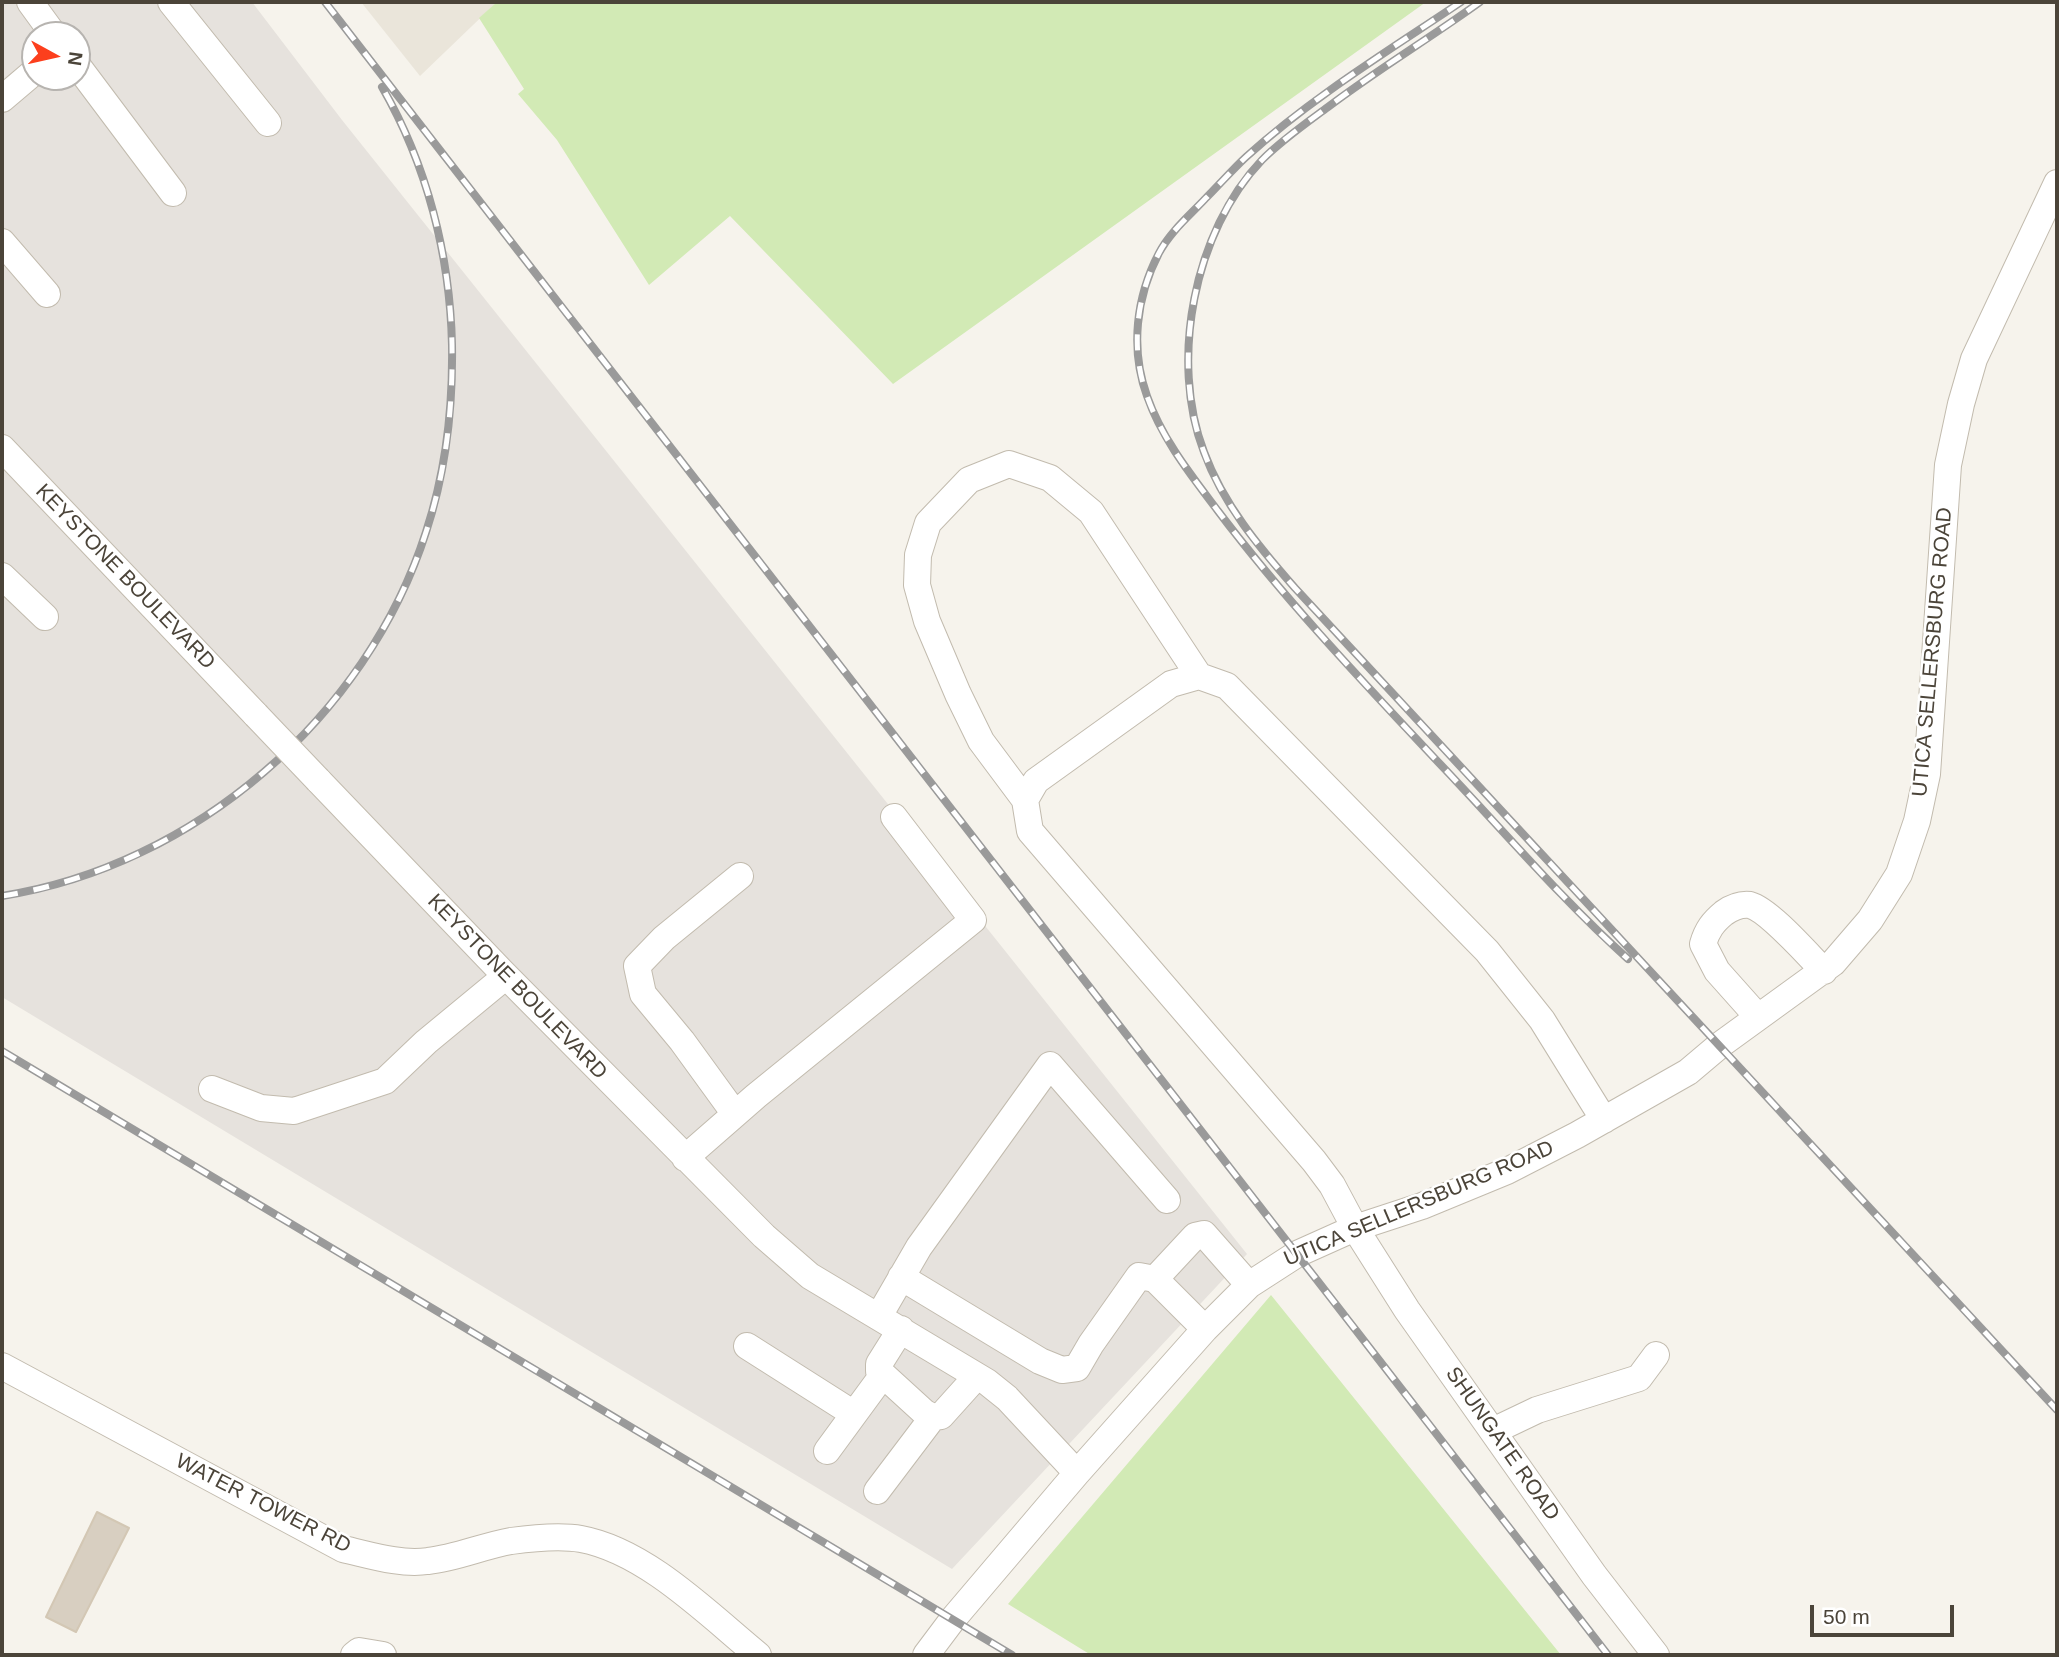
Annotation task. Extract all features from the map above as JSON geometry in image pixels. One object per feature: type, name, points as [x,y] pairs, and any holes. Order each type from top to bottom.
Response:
[{"type":"street","points":[[30,2],[44,21]]},
{"type":"street","points":[[171,2],[268,122]]},
{"type":"street","points":[[2,99],[21,83]]},
{"type":"street","points":[[91,84],[173,194]]},
{"type":"street","name":"UTICA SELLERSBURG ROAD","points":[[926,1655],[953,1619],[1077,1473],[1205,1329],[1249,1285],[1297,1254],[1355,1228],[1422,1206],[1507,1171],[1688,1072],[1758,1017],[1824,971],[1870,920],[1899,874],[1917,821],[1927,774],[1948,465],[1961,404],[1974,359],[2057,183]]},
{"type":"street","points":[[2,242],[47,294]]},
{"type":"street","name":"KEYSTONE BOULEVARD","points":[[2,448],[506,975],[764,1236],[810,1276],[977,1376],[1007,1398],[1077,1473]]},
{"type":"street","points":[[1199,676],[1091,512],[1050,478],[1009,464],[969,480],[928,523],[918,555],[917,585],[928,621],[981,741],[1025,800],[1036,781],[1171,684],[1199,676],[1227,686],[1487,951],[1542,1020],[1604,1119]]},
{"type":"street","points":[[2,576],[45,617]]},
{"type":"street","name":"SHUNGATE ROAD","points":[[1025,800],[1030,831],[1332,1185],[1355,1228],[1407,1310],[1594,1575],[1656,1655]]},
{"type":"street","points":[[685,1158],[973,920],[894,817]]},
{"type":"street","points":[[735,1114],[682,1041],[643,994],[637,966],[664,939],[740,876]]},
{"type":"street","points":[[1758,1017],[1717,971],[1703,944],[1706,932],[1714,921],[1730,909],[1744,905],[1753,906],[1771,918],[1824,971]]},
{"type":"street","points":[[212,1089],[261,1108],[294,1111],[385,1081],[426,1042],[506,975]]},
{"type":"street","points":[[878,1316],[919,1247],[1050,1065],[1167,1200]]},
{"type":"street","points":[[1154,1279],[1195,1236],[1203,1234],[1249,1285]]},
{"type":"street","points":[[901,1277],[1041,1361],[1062,1370],[1077,1368],[1139,1276],[1154,1279],[1205,1329]]},
{"type":"street","points":[[901,1329],[879,1364],[879,1371],[925,1413],[933,1417],[941,1416],[977,1376]]},
{"type":"street","points":[[747,1346],[854,1414]]},
{"type":"street","points":[[1493,1431],[1537,1410],[1639,1378],[1656,1355]]},
{"type":"street","name":"WATER TOWER RD","points":[[2,1366],[343,1549],[384,1559],[425,1562],[509,1542],[551,1538],[581,1539],[628,1555],[653,1570],[758,1655]]},
{"type":"street","points":[[827,1451],[882,1376]]},
{"type":"street","points":[[877,1491],[933,1417]]},
{"type":"street","points":[[354,1655],[359,1651],[383,1655]]},
{"type":"shaded area","points":[[2,2],[252,2],[342,120],[1247,1254],[952,1569],[2,997]]},
{"type":"shaded area","points":[[361,2],[497,2],[420,76]]},
{"type":"green space","points":[[497,2],[1426,2],[893,384],[730,216],[649,285],[557,140],[518,94],[524,89],[479,18]]},
{"type":"green space","points":[[1271,1295],[1561,1655],[1091,1655],[1008,1604]]},
{"type":"building","points":[[97,1512],[129,1528],[76,1632],[46,1617]]},
{"type":"railway","points":[[325,2],[1608,1655]]},
{"type":"railway","points":[[1461,2],[1350,76],[1271,135],[1180,225],[1159,253],[1145,287],[1138,323],[1138,360],[1153,412],[1169,442],[1244,544],[1354,672],[1532,863],[1628,959]]},
{"type":"railway","points":[[1480,2],[1294,132],[1262,160],[1239,189],[1219,223],[1194,298],[1189,338],[1189,378],[1194,416],[1204,452],[1232,507],[1255,541],[1295,588],[2057,1410]]},
{"type":"railway","points":[[2,896],[73,879],[141,852],[205,816],[264,772],[317,721],[362,663],[399,600],[426,532],[439,486],[449,416],[452,345],[447,278],[433,212],[412,148],[382,87]]},
{"type":"railway","points":[[2,1051],[1012,1655]]}]
